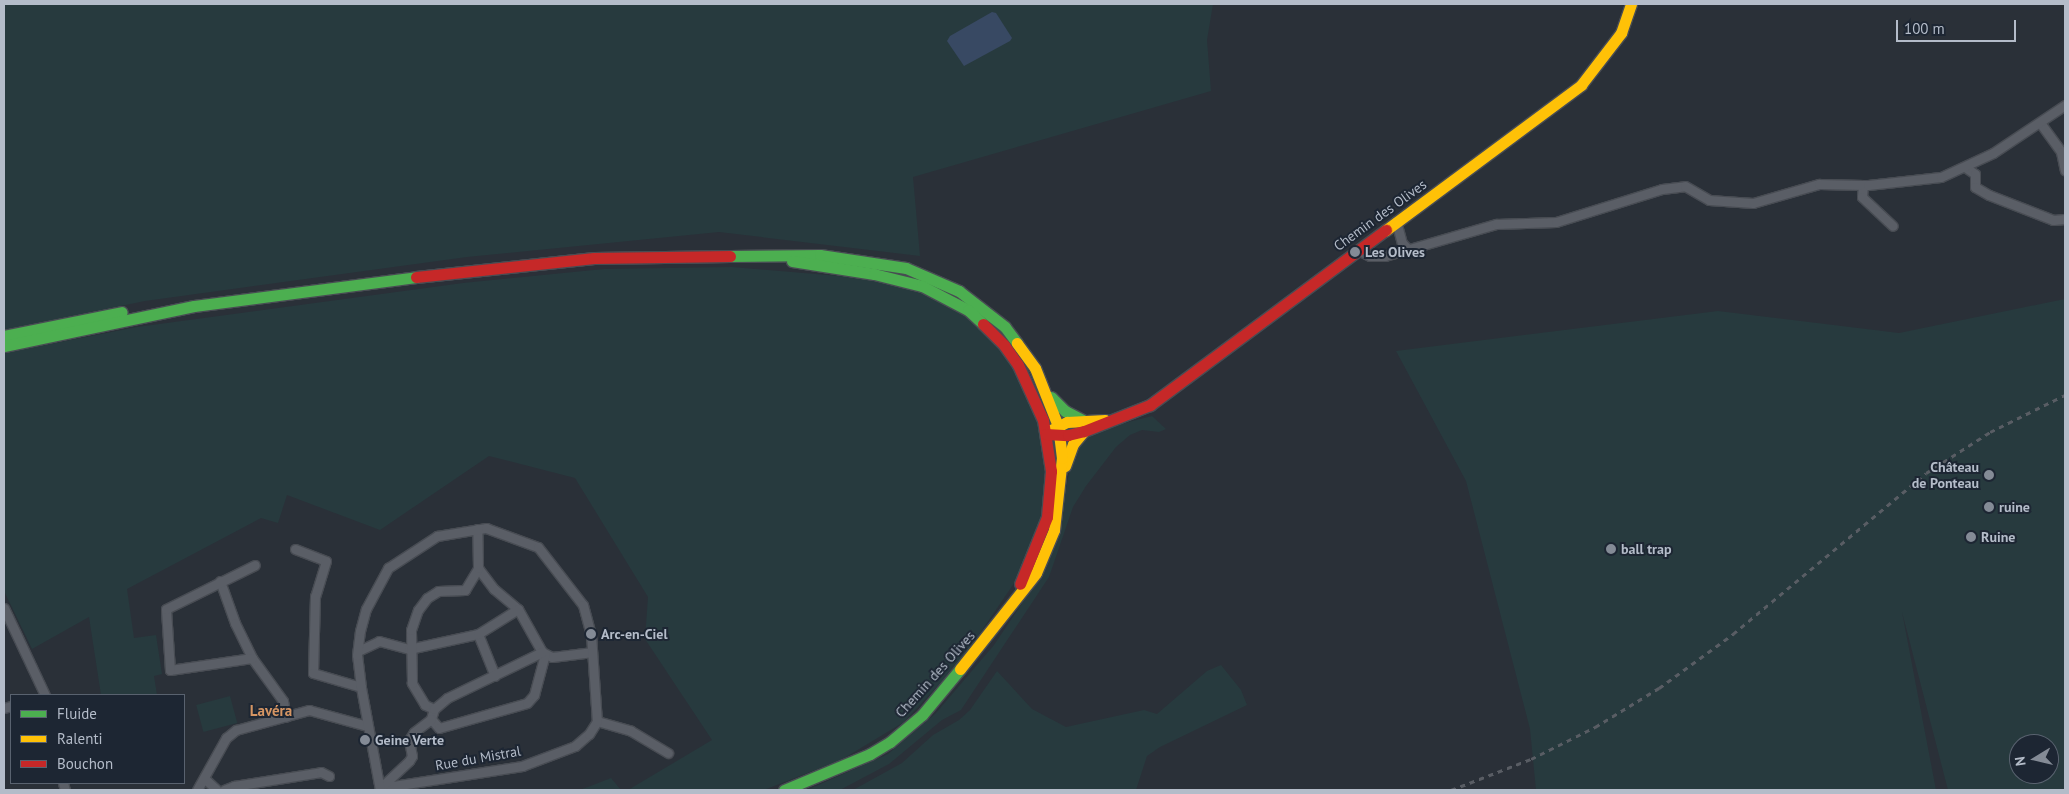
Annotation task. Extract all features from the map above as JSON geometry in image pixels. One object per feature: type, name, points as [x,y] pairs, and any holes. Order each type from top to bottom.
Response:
[{"type":"main road","name":"Chemin des Olives","points":[[997,626],[1030,567],[1047,517],[1051,471],[1046,434],[1115,420],[1150,405],[1396,221],[1581,86],[1621,33],[1631,4]]},
{"type":"main road","points":[[4,336],[120,312],[194,306],[540,262],[649,256],[820,255],[868,261],[933,278],[975,301],[1005,327],[1035,368],[1046,391],[1059,431]]},
{"type":"main road","points":[[757,256],[899,279],[922,286],[968,310],[1004,346],[1018,365],[1037,403],[1046,434]]},
{"type":"main road","points":[[4,346],[194,306]]},
{"type":"main road","points":[[1046,391],[1065,411],[1084,426]]},
{"type":"main road","name":"Chemin des Olives","points":[[1062,473],[1073,444],[1084,426]]},
{"type":"main road","name":"Chemin des Olives","points":[[784,790],[852,763],[890,742],[939,697],[997,626],[1036,573],[1046,553],[1054,530],[1062,473],[1059,431]]},
{"type":"street","points":[[1358,250],[1370,256],[1409,250],[1496,224],[1573,219],[1662,189],[1685,186],[1709,200],[1733,203],[1781,197],[1819,184],[1862,185],[1941,177],[1965,167],[2041,124],[2065,105]]},
{"type":"street","points":[[2041,124],[2061,152],[2065,171]]},
{"type":"street","points":[[1965,167],[1975,174],[1976,187],[1989,195],[2053,220],[2065,219]]},
{"type":"street","points":[[1862,185],[1862,197],[1893,226]]},
{"type":"street","points":[[1396,221],[1402,243],[1409,250]]},
{"type":"street","points":[[434,709],[425,705],[412,683],[409,649],[418,610],[428,598],[438,591],[465,590],[478,568],[478,529]]},
{"type":"street","points":[[380,789],[361,687],[358,651],[366,609],[388,568],[437,536],[478,529],[518,537],[538,547],[583,605],[591,634],[597,721],[631,731],[668,753]]},
{"type":"street","points":[[295,549],[326,562],[316,596],[313,673],[361,687]]},
{"type":"street","points":[[252,658],[170,670],[166,609],[255,565]]},
{"type":"street","points":[[478,568],[494,589],[518,609],[543,653],[552,657],[591,652]]},
{"type":"street","points":[[220,581],[235,623],[252,658],[283,701],[286,717]]},
{"type":"street","points":[[4,608],[45,694]]},
{"type":"street","points":[[358,651],[379,641],[409,649],[478,634],[518,609]]},
{"type":"street","points":[[478,634],[495,676]]},
{"type":"street","points":[[380,789],[409,761],[412,756],[409,740],[414,732],[431,719],[434,709],[447,698],[543,653]]},
{"type":"street","points":[[431,719],[440,728],[450,727],[527,703],[534,696],[543,653]]},
{"type":"street","points":[[197,790],[230,734],[309,710],[368,726]]},
{"type":"street","name":"Rue du Mistral","points":[[380,789],[522,766],[575,746],[589,734],[597,721]]},
{"type":"street","points":[[224,790],[234,786],[321,772],[329,776]]},
{"type":"street","points":[[205,779],[217,790]]},
{"type":"green space","points":[[4,4],[1213,4],[1207,40],[1211,91],[913,177],[920,256],[719,232],[467,257],[145,301],[4,330]]},
{"type":"green space","points":[[732,267],[851,277],[897,284],[931,296],[961,313],[987,335],[1012,365],[1040,424],[1046,453],[1043,517],[1019,576],[961,661],[904,722],[841,760],[764,790],[628,790],[712,740],[645,639],[648,597],[575,478],[489,456],[380,530],[287,495],[278,523],[261,518],[127,589],[134,638],[156,635],[162,674],[154,676],[157,694],[101,694],[89,617],[32,649],[4,591],[4,353],[137,327],[463,283],[604,269]]},
{"type":"green space","points":[[2065,299],[2065,790],[1948,790],[1902,612],[1936,790],[1536,790],[1530,729],[1466,481],[1396,351],[1718,311],[1899,333]]},
{"type":"green space","points":[[1152,416],[1166,429],[1159,432],[1142,430],[1130,435],[1116,447],[1086,486],[1073,507],[1049,577],[961,710],[942,720],[889,764],[840,790],[807,790],[888,754],[936,713],[994,645],[1037,581],[1053,548],[1074,450],[1090,432]]},
{"type":"green space","points":[[1221,665],[1241,690],[1247,705],[1160,747],[1147,756],[1136,790],[853,790],[902,763],[933,735],[959,720],[970,710],[997,671],[1032,709],[1066,727],[1144,710],[1157,714],[1207,671]]},
{"type":"green space","points":[[230,696],[237,723],[203,732],[196,705]]},
{"type":"green space","points":[[611,778],[621,790],[579,790],[588,787]]},
{"type":"water","points":[[992,12],[996,13],[1012,38],[1010,41],[964,66],[947,41],[950,36]]},
{"type":"railway","points":[[1451,790],[1531,759],[1595,727],[1659,688],[1733,634],[1926,473],[1990,432],[2065,395]]},
{"type":"traffic: fast","points":[[730,256],[820,255],[906,268],[959,291],[1005,327],[1017,343]]},
{"type":"traffic: fast","points":[[792,261],[874,274],[922,286],[968,310],[983,324]]},
{"type":"traffic: fast","points":[[4,346],[194,306],[416,277]]},
{"type":"traffic: fast","points":[[4,336],[122,312]]},
{"type":"traffic: fast","points":[[1051,397],[1065,411],[1083,420]]},
{"type":"traffic: fast","points":[[784,790],[870,754],[890,742],[922,715],[960,669]]},
{"type":"traffic: slow","points":[[1386,230],[1581,85],[1621,33],[1631,4]]},
{"type":"traffic: slow","points":[[960,669],[1036,573],[1054,530],[1062,458],[1058,426],[1035,368],[1017,343]]},
{"type":"traffic: slow","points":[[1051,430],[1067,422],[1105,420]]},
{"type":"traffic: slow","points":[[1065,466],[1073,444],[1084,431]]},
{"type":"traffic: jam","points":[[1046,434],[1068,435],[1084,431],[1150,405],[1386,230]]},
{"type":"traffic: jam","points":[[416,277],[594,258],[730,256]]},
{"type":"traffic: jam","points":[[983,324],[1004,345],[1018,365],[1043,420],[1051,471],[1047,517],[1020,584]]},
{"type":"place","name":"Les Olives","points":[[1355,252]]},
{"type":"place","name":"Château de Ponteau","points":[[1989,475]]},
{"type":"place","name":"ruine","points":[[1989,507]]},
{"type":"place","name":"Ruine","points":[[1971,537]]},
{"type":"place","name":"ball trap","points":[[1611,549]]},
{"type":"place","name":"Arc-en-Ciel","points":[[591,634]]},
{"type":"place","name":"Geine Verte","points":[[365,740]]},
{"type":"district","name":"Lavéra","points":[[271,711]]}]
